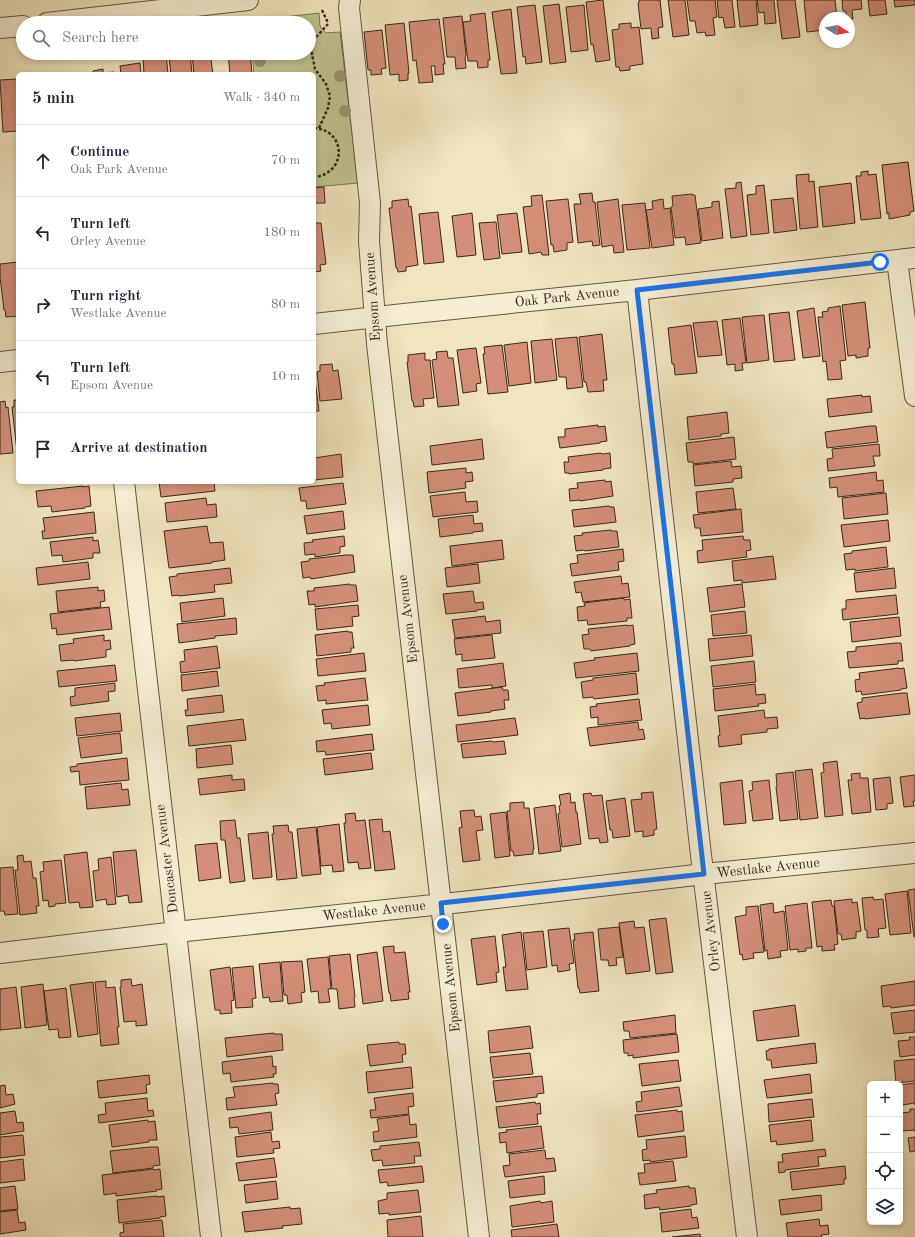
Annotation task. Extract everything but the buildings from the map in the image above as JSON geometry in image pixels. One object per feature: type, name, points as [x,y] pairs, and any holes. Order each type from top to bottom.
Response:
[{"type":"street","points":[[108,16],[248,0]]},
{"type":"street","name":"Epsom Avenue","points":[[350,0],[349,8],[370,203],[369,242],[374,317],[479,1237]]},
{"type":"street","points":[[0,28],[16,27]]},
{"type":"street","points":[[906,259],[915,396]]},
{"type":"street","name":"Oak Park Avenue","points":[[316,324],[637,290],[906,259]]},
{"type":"street","name":"Orley Avenue","points":[[637,290],[747,1237]]},
{"type":"street","points":[[0,362],[16,360]]},
{"type":"street","name":"Doncaster Avenue","points":[[124,484],[211,1237]]},
{"type":"street","name":"Westlake Avenue","points":[[0,953],[176,932],[704,874],[915,853]]},
{"type":"path","points":[[316,37],[328,24]]},
{"type":"path","points":[[313,60],[316,69],[326,84],[330,96],[328,108],[319,128],[333,136],[339,151],[338,159],[330,172],[322,176],[316,177]]},
{"type":"green space","points":[[319,13],[320,26],[326,33],[340,32],[358,183],[316,187],[316,72],[254,72],[253,60],[316,60],[316,16],[293,16]]},
{"type":"route","points":[[443,924],[441,903],[462,902],[704,874],[637,290],[880,262]]}]
